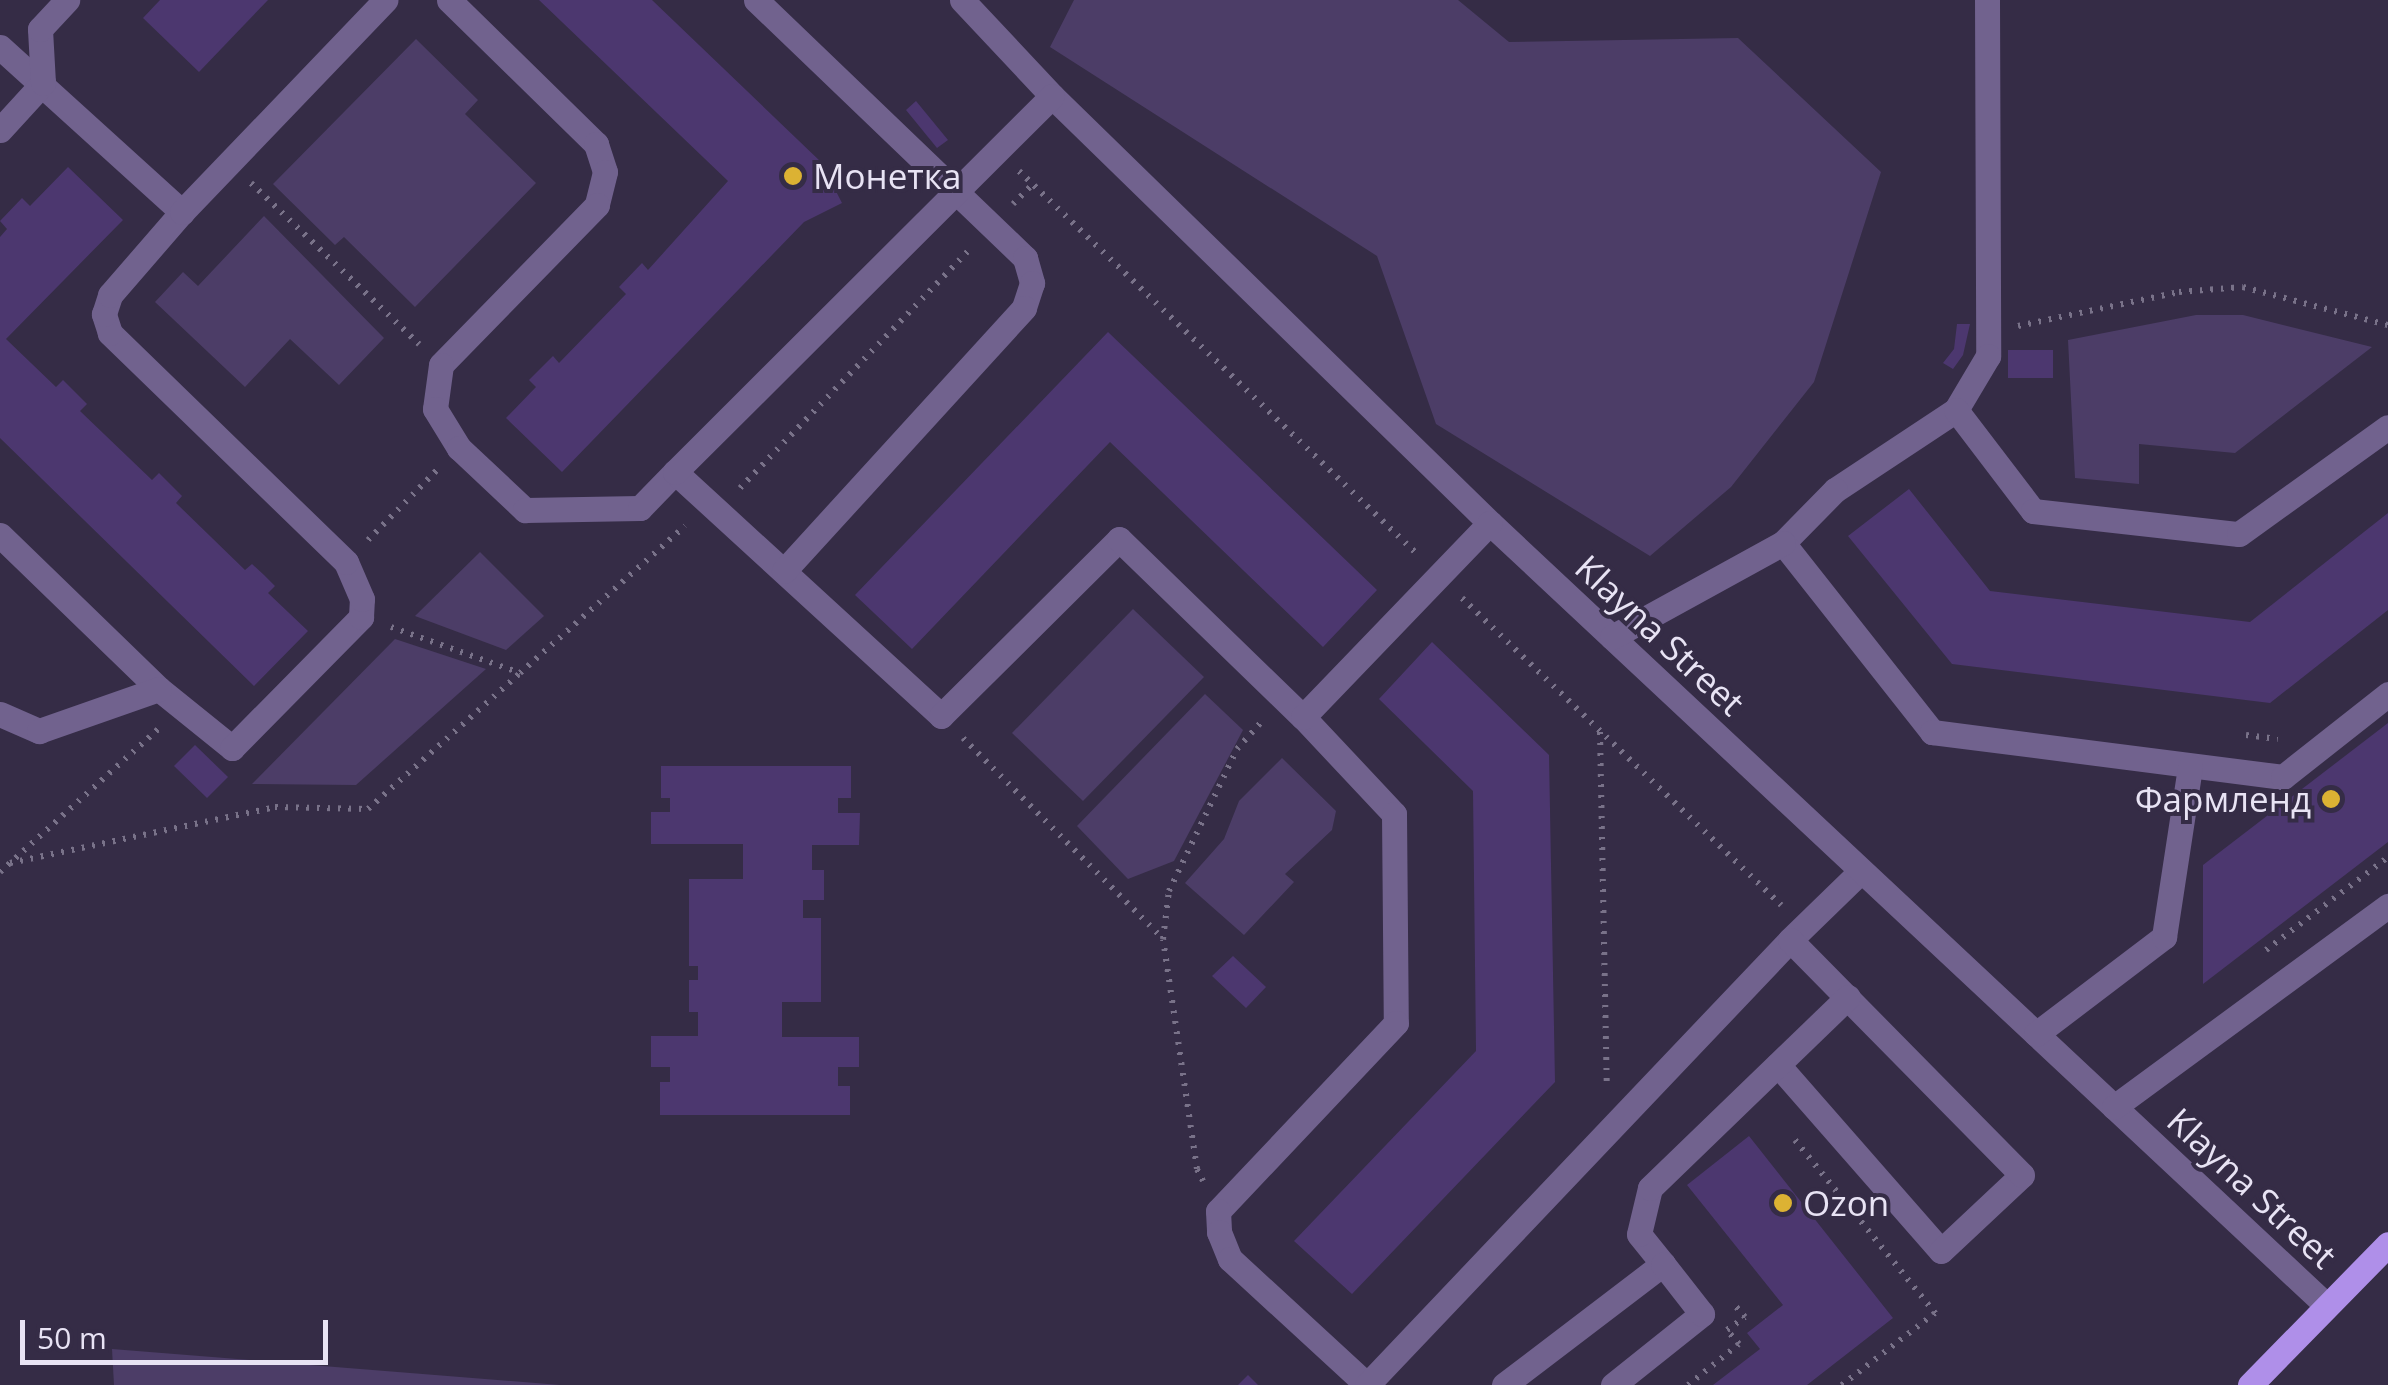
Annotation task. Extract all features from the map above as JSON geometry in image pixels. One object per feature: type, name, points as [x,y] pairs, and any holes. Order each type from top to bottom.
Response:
[{"type":"main road","points":[[2250,1385],[2388,1244]]},
{"type":"street","points":[[0,130],[43,83],[40,29],[67,0]]},
{"type":"street","points":[[0,535],[159,689],[232,748],[361,617],[362,599],[346,562],[110,332],[104,314],[110,295],[182,212],[386,0]]},
{"type":"street","points":[[449,0],[596,144],[605,172],[597,204],[441,365],[435,409],[458,448],[526,510],[640,508],[1052,96]]},
{"type":"street","points":[[756,0],[1024,258],[1032,283],[1024,308],[784,570]]},
{"type":"street","name":"Klayna Street","points":[[962,0],[1052,96],[1490,523],[2326,1306]]},
{"type":"street","points":[[1612,637],[1784,542],[1835,490],[1956,410],[1988,356],[1987,0]]},
{"type":"street","points":[[0,47],[182,212]]},
{"type":"street","points":[[1956,410],[2033,511],[2239,534],[2388,427]]},
{"type":"street","points":[[675,472],[941,716],[1119,539],[1303,717],[1394,814],[1396,1023],[1218,1211],[1219,1232],[1230,1259],[1367,1385],[1796,934],[1860,872]]},
{"type":"street","points":[[1303,717],[1490,523]]},
{"type":"street","points":[[1784,542],[1932,732],[2283,776],[2388,694]]},
{"type":"street","points":[[0,714],[39,731],[159,689]]},
{"type":"street","points":[[2036,1034],[2164,937],[2190,767]]},
{"type":"street","points":[[2114,1107],[2388,906]]},
{"type":"street","points":[[1778,1064],[1941,1251],[2022,1175],[1848,997],[1796,934]]},
{"type":"street","points":[[1613,1385],[1702,1314],[1640,1234],[1650,1188],[1848,997]]},
{"type":"street","points":[[1504,1385],[1662,1264]]},
{"type":"path","points":[[998,150],[1600,731],[1796,934]]},
{"type":"path","points":[[229,162],[441,365]]},
{"type":"path","points":[[1988,332],[2179,292],[2242,287],[2388,325]]},
{"type":"path","points":[[346,562],[458,448]]},
{"type":"path","points":[[10,864],[275,807],[368,810],[520,672]]},
{"type":"path","points":[[1218,1211],[1197,1169],[1163,939],[1169,891],[1237,749],[1281,697]]},
{"type":"path","points":[[0,872],[181,708]]},
{"type":"path","points":[[941,716],[1163,939]]},
{"type":"path","points":[[1600,731],[1608,1131]]},
{"type":"path","points":[[2242,734],[2280,739]]},
{"type":"path","points":[[1790,1134],[1935,1313],[1842,1385]]},
{"type":"path","points":[[1688,1385],[1739,1344],[1728,1330],[1745,1317],[1720,1287]]},
{"type":"shaded area","points":[[1074,0],[1458,0],[1509,42],[1738,38],[1881,172],[1814,382],[1731,487],[1650,556],[1436,424],[1377,256],[1050,47]]},
{"type":"shaded area","points":[[416,39],[478,100],[465,114],[536,183],[415,307],[344,237],[335,245],[273,184]]},
{"type":"shaded area","points":[[264,216],[384,338],[339,385],[290,339],[245,387],[155,302],[183,272],[198,286]]},
{"type":"shaded area","points":[[2196,315],[2243,315],[2372,347],[2235,453],[2139,444],[2139,484],[2075,478],[2068,340]]},
{"type":"shaded area","points":[[480,552],[544,616],[506,650],[415,616]]},
{"type":"shaded area","points":[[1133,609],[1204,677],[1083,801],[1012,733]]},
{"type":"shaded area","points":[[395,639],[486,669],[356,785],[252,784]]},
{"type":"shaded area","points":[[1205,694],[1243,730],[1174,861],[1128,879],[1077,826]]},
{"type":"shaded area","points":[[1282,758],[1336,811],[1332,830],[1285,874],[1294,882],[1244,935],[1185,883],[1224,839],[1239,801]]},
{"type":"shaded area","points":[[112,1349],[560,1385],[114,1385]]},
{"type":"building","points":[[160,0],[268,0],[199,72],[143,18]]},
{"type":"building","points":[[539,0],[652,0],[821,162],[842,203],[804,222],[562,472],[506,418],[536,387],[529,380],[553,356],[559,363],[626,294],[619,287],[642,263],[648,270],[728,181]]},
{"type":"building","points":[[916,101],[948,140],[937,148],[906,110]]},
{"type":"building","points":[[68,167],[123,220],[6,339],[56,387],[63,380],[87,404],[80,411],[152,480],[159,473],[182,496],[176,503],[245,570],[252,564],[264,575],[275,586],[268,593],[308,631],[254,686],[0,438],[0,237],[7,229],[0,221],[22,198],[30,206]]},
{"type":"building","points":[[1957,324],[1970,324],[1963,355],[1953,369],[1943,363],[1954,349]]},
{"type":"building","points":[[1108,332],[1377,590],[1323,647],[1110,442],[912,649],[855,595]]},
{"type":"building","points":[[2008,350],[2053,350],[2053,378],[2008,378]]},
{"type":"building","points":[[1909,489],[1990,591],[2250,622],[2388,513],[2388,610],[2270,703],[1952,664],[1848,536]]},
{"type":"building","points":[[1432,642],[1549,755],[1555,1082],[1352,1294],[1294,1241],[1476,1051],[1473,791],[1379,699]]},
{"type":"building","points":[[2388,723],[2388,842],[2203,984],[2203,865]]},
{"type":"building","points":[[195,745],[228,777],[207,798],[174,766]]},
{"type":"building","points":[[661,766],[851,766],[851,798],[838,798],[838,813],[860,813],[859,845],[812,845],[812,870],[824,870],[824,900],[803,900],[803,918],[821,918],[821,1002],[782,1002],[782,1037],[859,1037],[859,1067],[838,1067],[838,1086],[850,1086],[850,1115],[660,1115],[660,1082],[670,1082],[670,1067],[651,1067],[651,1036],[698,1036],[698,1012],[689,1012],[689,980],[698,980],[698,966],[689,966],[689,879],[743,879],[743,844],[651,844],[651,812],[670,812],[670,798],[661,798]]},
{"type":"building","points":[[1233,956],[1266,987],[1246,1008],[1212,976]]},
{"type":"building","points":[[1749,1136],[1893,1318],[1807,1385],[1713,1385],[1760,1349],[1747,1333],[1783,1305],[1687,1185]]},
{"type":"building","points":[[1248,1375],[1258,1385],[1238,1385]]},
{"type":"place","name":"Монетка","points":[[793,176]]},
{"type":"place","name":"Фармленд","points":[[2331,799]]},
{"type":"place","name":"Ozon","points":[[1783,1203]]}]
